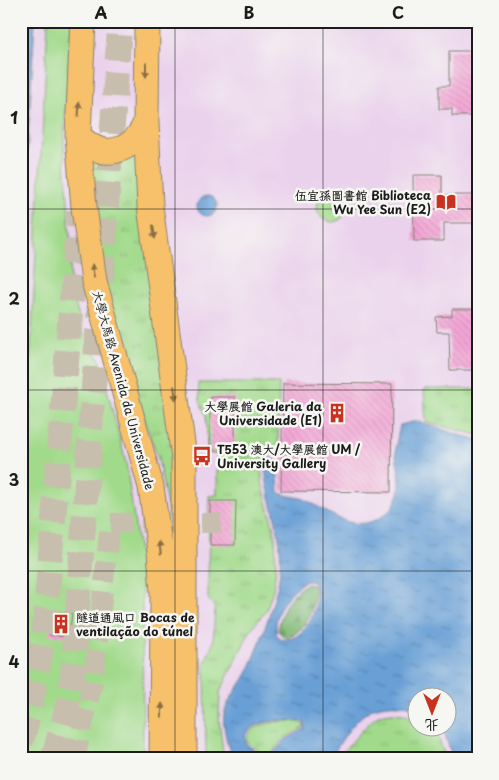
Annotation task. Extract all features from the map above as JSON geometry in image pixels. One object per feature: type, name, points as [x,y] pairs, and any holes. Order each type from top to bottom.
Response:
[{"type":"main road","name":"大學大馬路 Avenida da Universidade","points":[[83,21],[78,136],[84,206],[94,281],[151,487],[160,551],[163,593],[162,759]]},
{"type":"main road","points":[[147,21],[146,122],[150,206],[184,458],[184,759]]},
{"type":"main road","points":[[78,136],[91,147],[108,151],[116,150],[124,148],[138,137],[146,122]]},
{"type":"shaded area","points":[[35,21],[478,21],[478,759],[21,759],[21,260]]},
{"type":"green space","points":[[48,21],[71,21],[64,142],[71,248],[70,286],[83,332],[99,358],[126,463],[142,574],[143,759],[21,759],[21,540]]},
{"type":"green space","points":[[139,149],[174,464],[180,759],[168,584],[170,522],[158,458],[107,311],[89,155]]},
{"type":"green space","points":[[332,192],[338,193],[346,201],[346,213],[338,221],[332,222],[326,221],[318,213],[317,207],[318,201],[326,193]]},
{"type":"green space","points":[[198,383],[279,383],[278,450],[262,460],[262,482],[275,533],[276,569],[273,590],[266,611],[251,629],[220,692],[219,719],[223,752],[226,759],[206,759],[205,663],[213,643],[215,608],[208,598],[209,496],[217,495],[217,453],[208,452],[206,416],[200,401]]},
{"type":"green space","points":[[424,389],[478,389],[478,435],[426,422]]},
{"type":"green space","points":[[306,584],[313,585],[314,591],[313,606],[310,614],[307,621],[297,632],[291,636],[284,637],[278,631],[281,616],[286,604]]},
{"type":"green space","points":[[392,713],[406,714],[406,738],[438,738],[446,759],[337,759],[378,715]]},
{"type":"green space","points":[[295,721],[304,724],[303,728],[283,739],[271,754],[263,754],[247,742],[248,735],[258,727],[274,722]]},
{"type":"water","points":[[21,21],[35,21],[21,260]]},
{"type":"water","points":[[207,196],[214,199],[217,206],[214,213],[207,216],[200,213],[197,206],[200,199]]},
{"type":"water","points":[[417,421],[478,441],[478,759],[453,759],[446,738],[456,738],[456,688],[406,688],[406,706],[387,705],[370,710],[344,736],[331,759],[233,759],[226,737],[224,715],[230,699],[246,675],[259,645],[276,592],[280,570],[279,538],[267,484],[266,461],[270,458],[277,461],[279,492],[282,494],[304,499],[332,515],[350,522],[370,522],[381,517],[390,509],[399,493],[400,481],[396,442],[400,425]],"holes":[[[305,581],[313,581],[316,588],[316,604],[311,620],[294,638],[283,640],[277,636],[276,627],[282,605],[286,598]],[[281,720],[303,721],[305,729],[285,740],[271,756],[264,757],[246,744],[245,736],[256,725]]]},
{"type":"building","points":[[449,51],[478,51],[477,116],[452,116],[452,109],[439,109],[439,86],[449,86]]},
{"type":"building","name":"伍宜孫圖書館 Biblioteca Wu Yee Sun (E2)","points":[[413,175],[442,175],[442,195],[478,195],[478,223],[444,223],[444,241],[414,241]]},
{"type":"building","points":[[452,309],[477,309],[478,370],[450,370],[449,332],[437,332],[436,317],[452,316]]},
{"type":"building","name":"大學展館 Galeria da Universidade (E1)","points":[[283,383],[392,384],[391,492],[281,491]]},
{"type":"building","points":[[210,397],[235,397],[235,451],[210,451]]},
{"type":"building","points":[[210,501],[236,501],[235,545],[210,545]]},
{"type":"building","name":"隧道通風口 Bocas de ventilação do túnel","points":[[52,611],[72,613],[69,637],[49,635]]},
{"type":"tunnel","points":[[53,759],[67,708],[73,671],[120,21]]},
{"type":"tunnel","points":[[21,742],[29,714],[44,633],[79,211]]},
{"type":"tunnel","points":[[75,759],[94,677],[110,523],[222,523]]},
{"type":"place","name":"伍宜孫圖書館 Biblioteca Wu Yee Sun (E2)","points":[[446,202]]},
{"type":"place","name":"大學展館 Galeria da Universidade (E1)","points":[[337,413]]},
{"type":"place","name":"T553 澳大/大學展館 UM / University Gallery","points":[[202,456]]},
{"type":"place","name":"隧道通風口 Bocas de ventilação do túnel","points":[[61,624]]}]
